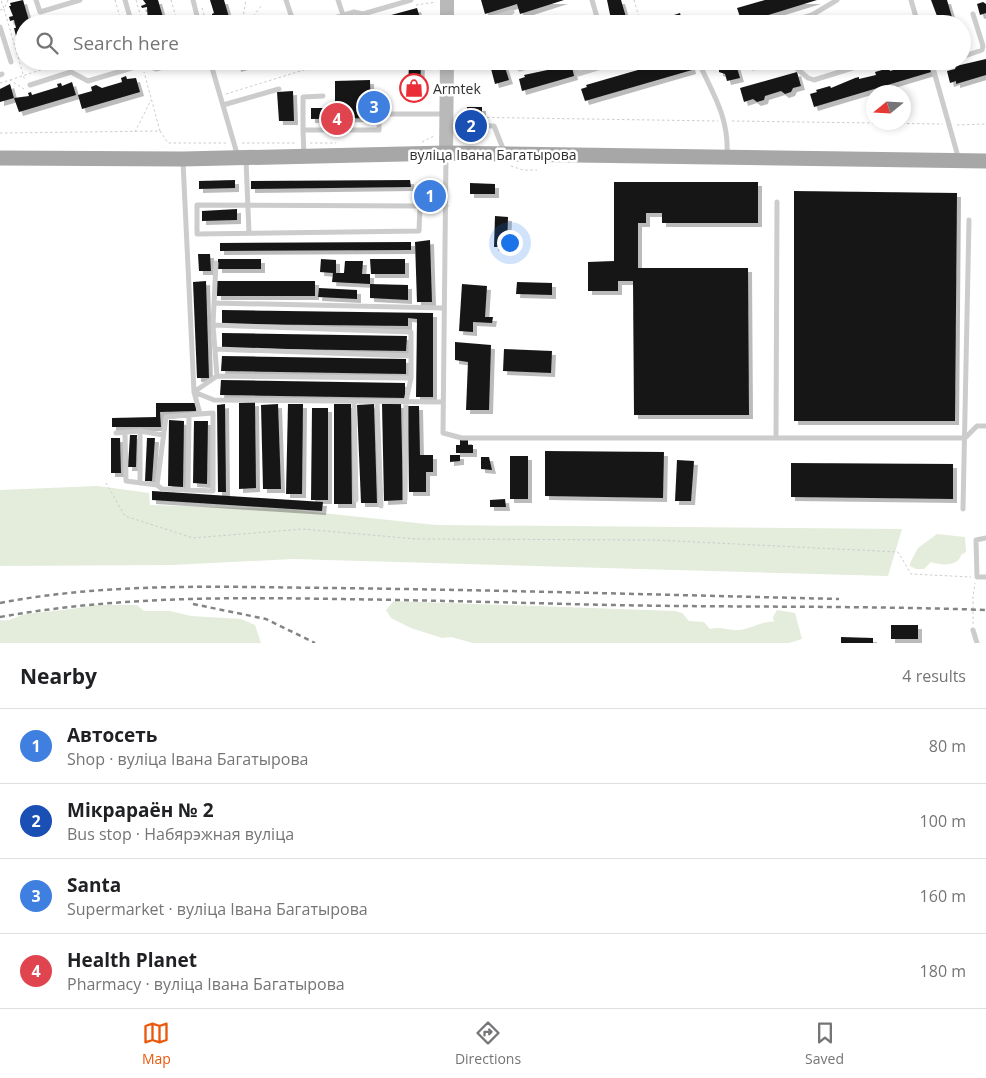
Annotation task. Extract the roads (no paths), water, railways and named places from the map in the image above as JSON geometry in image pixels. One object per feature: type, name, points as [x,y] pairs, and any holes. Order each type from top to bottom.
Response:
[{"type":"main road","points":[[447,0],[447,15]]},
{"type":"main road","points":[[446,153],[450,119],[447,70]]},
{"type":"main road","name":"вуліца Івана Багатырова","points":[[0,158],[111,156],[183,159],[300,150],[986,161]]},
{"type":"lane","points":[[36,0],[40,12],[80,0]]},
{"type":"lane","points":[[125,0],[129,15]]},
{"type":"lane","points":[[192,0],[196,15]]},
{"type":"lane","points":[[286,0],[291,15]]},
{"type":"lane","points":[[338,0],[343,15],[354,12],[363,14],[411,0]]},
{"type":"lane","points":[[592,0],[596,15]]},
{"type":"lane","points":[[812,15],[837,0]]},
{"type":"lane","points":[[911,0],[915,15]]},
{"type":"lane","points":[[502,15],[512,12]]},
{"type":"lane","points":[[971,54],[978,52],[983,46],[973,14]]},
{"type":"lane","points":[[0,28],[10,62]]},
{"type":"lane","points":[[30,85],[71,72],[88,81],[126,70]]},
{"type":"lane","points":[[213,70],[223,105],[242,153],[249,233]]},
{"type":"lane","points":[[577,70],[578,74],[590,70]]},
{"type":"lane","points":[[702,70],[725,121],[728,133],[727,158]]},
{"type":"lane","points":[[799,70],[808,78],[814,80],[846,70]]},
{"type":"lane","points":[[934,70],[959,160]]},
{"type":"lane","points":[[223,105],[279,89]]},
{"type":"lane","points":[[300,150],[303,130],[303,97],[324,96]]},
{"type":"lane","points":[[303,130],[379,130],[379,114],[450,119],[494,126],[505,153]]},
{"type":"lane","points":[[446,153],[443,433],[462,438],[965,438],[978,426],[986,426]]},
{"type":"lane","points":[[183,159],[194,392],[200,414]]},
{"type":"lane","points":[[776,437],[777,202]]},
{"type":"lane","points":[[420,206],[419,231],[198,234],[197,205],[446,206]]},
{"type":"lane","points":[[963,509],[969,220]]},
{"type":"lane","points":[[216,263],[213,325],[217,376]]},
{"type":"lane","points":[[214,304],[444,308]]},
{"type":"lane","points":[[213,325],[411,332],[411,378],[406,401],[405,500]]},
{"type":"lane","points":[[216,349],[411,356]]},
{"type":"lane","points":[[194,392],[217,376],[411,378]]},
{"type":"lane","points":[[194,392],[214,400],[443,402]]},
{"type":"lane","points":[[354,401],[356,500]]},
{"type":"lane","points":[[377,402],[381,506]]},
{"type":"lane","points":[[125,434],[126,481],[157,485],[162,489],[213,491],[213,413],[166,417],[157,485]]},
{"type":"lane","points":[[188,415],[188,490]]},
{"type":"lane","points":[[116,433],[125,434],[140,431],[163,435]]},
{"type":"lane","points":[[140,431],[140,483]]},
{"type":"lane","points":[[986,538],[976,540],[977,577],[986,577]]},
{"type":"lane","points":[[973,630],[977,643]]},
{"type":"railway","points":[[0,603],[82,592],[166,587],[459,590],[839,599]]},
{"type":"railway","points":[[0,617],[84,605],[252,598],[986,610]]},
{"type":"railway","points":[[193,604],[266,619],[315,643]]},
{"type":"place","name":"Armtek","points":[[414,88]]},
{"type":"place","name":"Santa","points":[[374,107]]},
{"type":"place","name":"Health Planet","points":[[337,119]]},
{"type":"place","name":"Мікрараён № 2","points":[[471,126]]},
{"type":"place","name":"Автосеть","points":[[430,196]]}]
